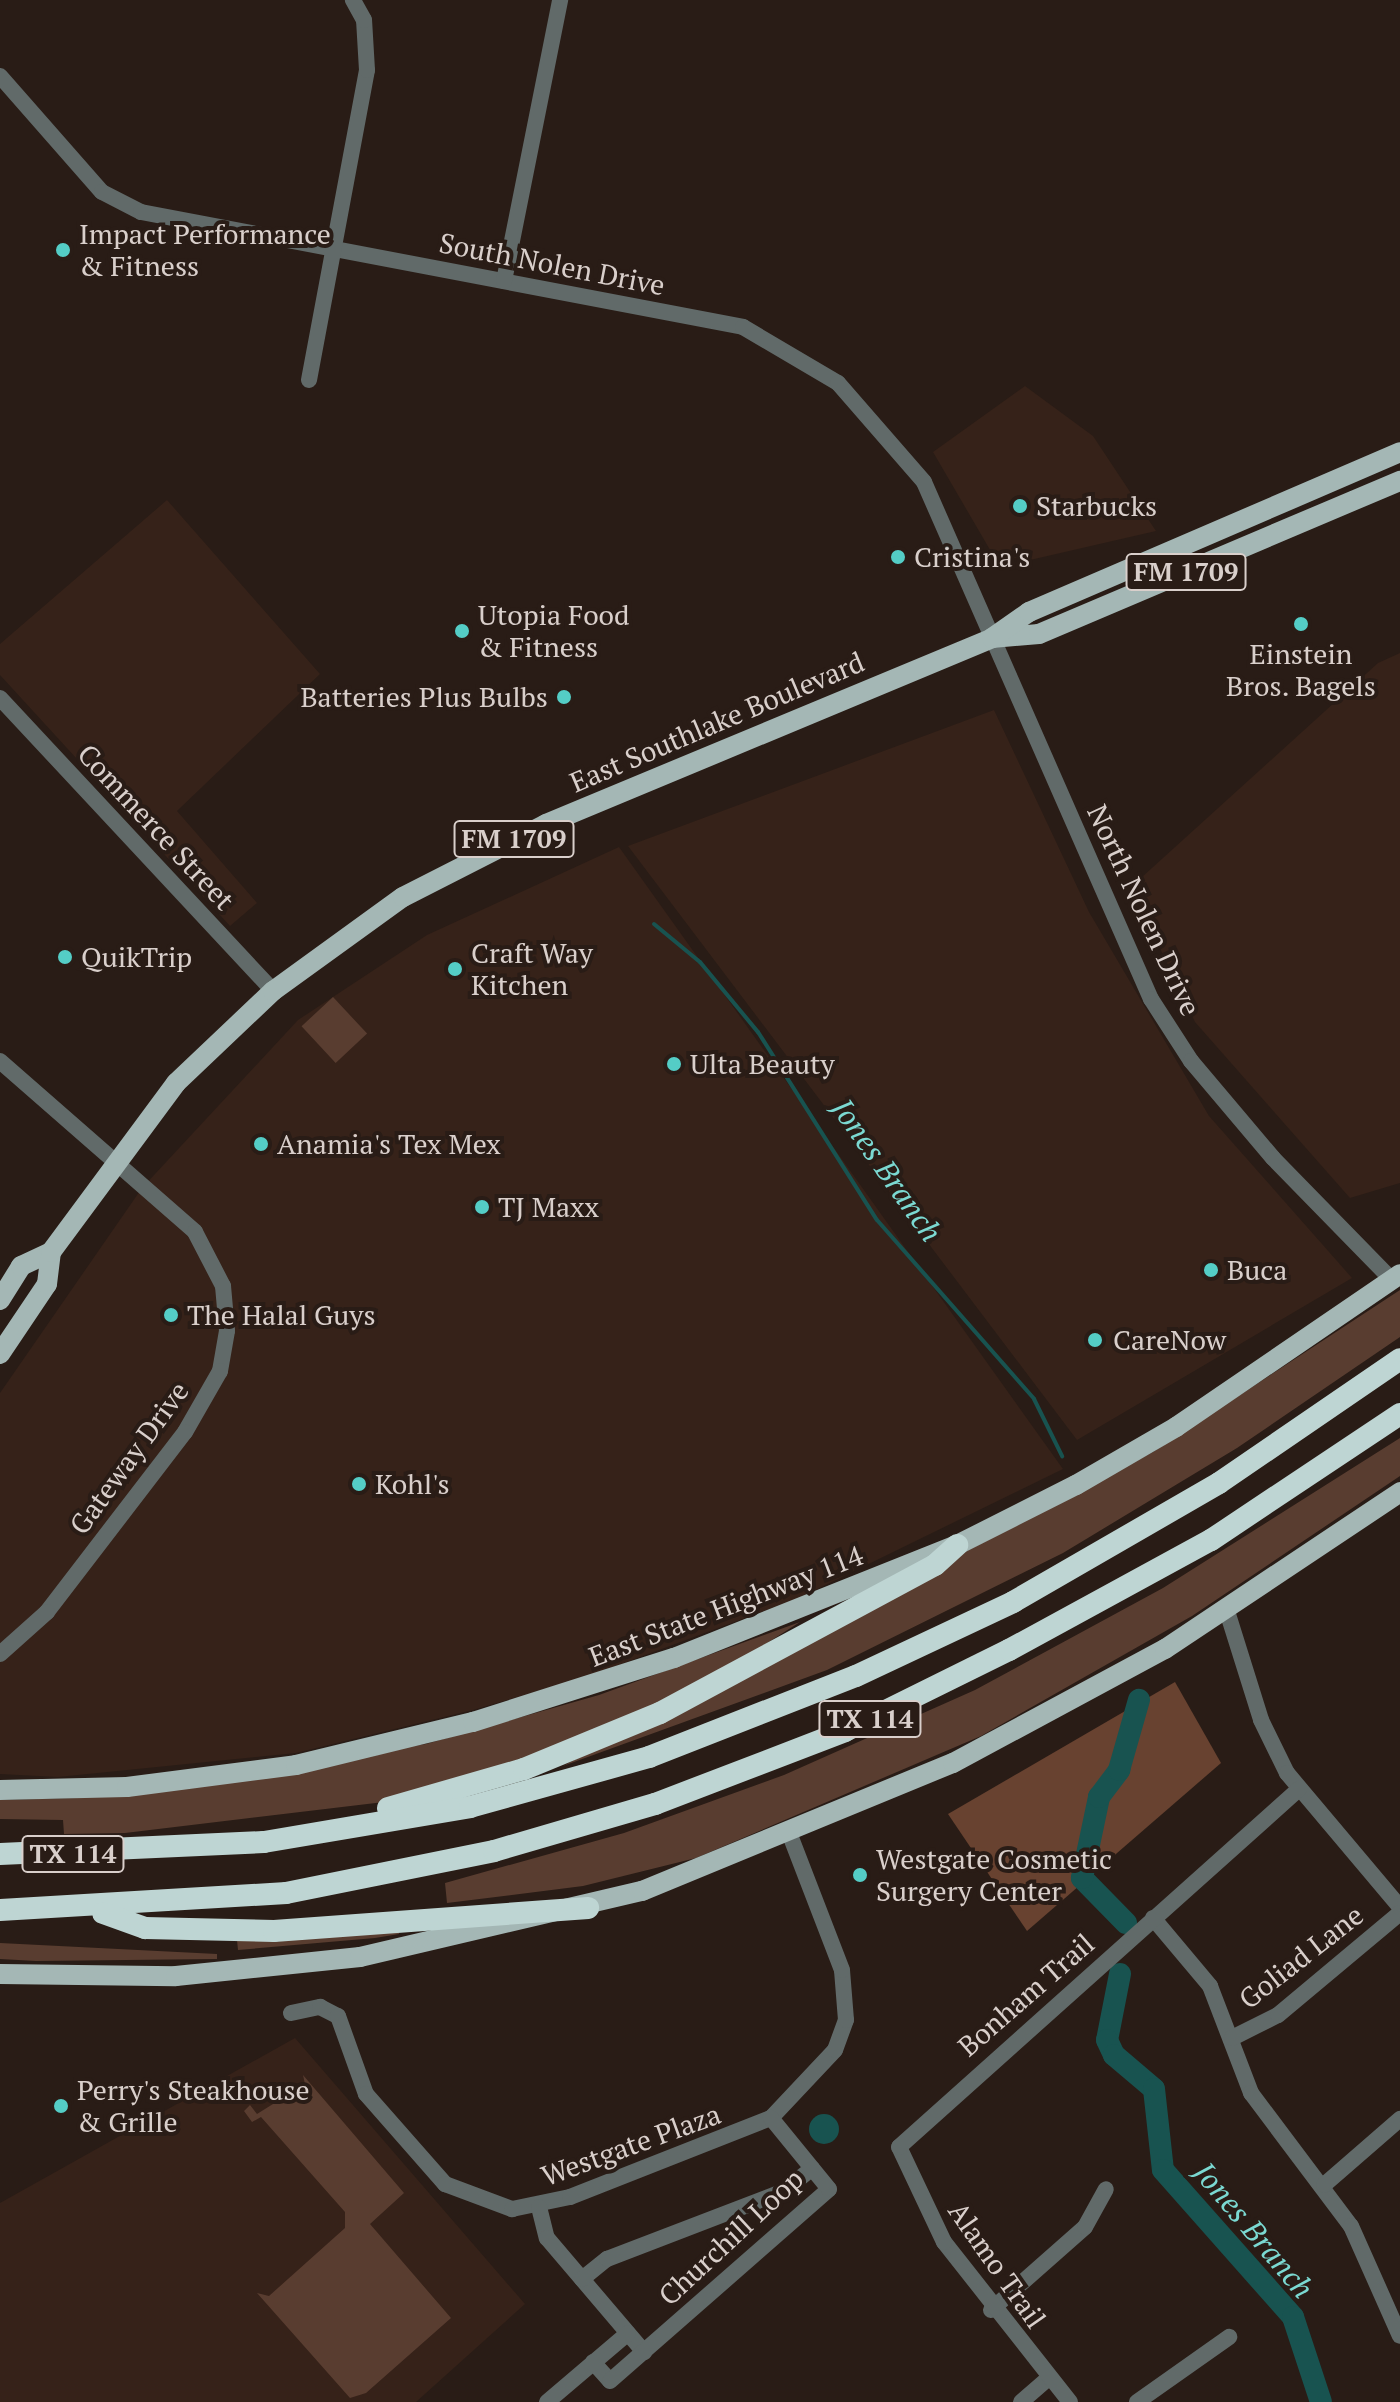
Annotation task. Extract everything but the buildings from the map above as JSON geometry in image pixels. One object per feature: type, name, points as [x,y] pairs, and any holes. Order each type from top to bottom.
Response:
[{"type":"highway","name":"TX 114","points":[[0,1854],[177,1851],[470,1807],[649,1757],[856,1676],[1013,1602],[1205,1491],[1400,1359]]},
{"type":"highway","name":"TX 114","points":[[0,1910],[213,1903],[286,1893],[589,1826],[845,1731],[1138,1582],[1400,1414]]},
{"type":"highway","points":[[177,1851],[203,1837],[378,1810],[476,1786],[581,1747],[716,1684],[935,1565],[957,1545]]},
{"type":"highway","points":[[95,1909],[145,1928],[274,1931],[588,1908]]},
{"type":"main road","name":"East Southlake Boulevard","points":[[0,1354],[47,1284],[51,1252],[114,1160],[176,1083],[273,991],[391,905],[473,858],[992,638],[1029,612],[1400,452]]},
{"type":"main road","name":"East Southlake Boulevard","points":[[992,638],[1039,634],[1400,481]]},
{"type":"main road","name":"East Southlake Boulevard","points":[[0,1300],[21,1266],[51,1252]]},
{"type":"main road","name":"East State Highway 114","points":[[0,1790],[127,1787],[296,1765],[419,1736],[589,1688],[957,1545],[1176,1427],[1396,1277]]},
{"type":"main road","points":[[0,1988],[10,1976],[199,1975],[360,1957],[588,1908],[790,1835],[953,1763],[1226,1608],[1400,1492]]},
{"type":"street","points":[[309,380],[367,70],[364,20],[353,0]]},
{"type":"street","points":[[504,281],[560,0]]},
{"type":"street","name":"South Nolen Drive","points":[[0,76],[120,203],[332,250],[743,327],[838,383],[924,482],[992,638]]},
{"type":"street","name":"North Nolen Drive","points":[[992,638],[1151,999],[1191,1061],[1273,1158],[1396,1277]]},
{"type":"street","name":"Commerce Street","points":[[0,698],[273,991]]},
{"type":"street","points":[[0,1061],[114,1160]]},
{"type":"street","name":"Gateway Drive","points":[[0,1654],[47,1612],[185,1432],[225,1349],[223,1286],[205,1247],[175,1211],[114,1160]]},
{"type":"street","points":[[1226,1608],[1261,1720],[1299,1789],[1400,1910]]},
{"type":"street","name":"Bonham Trail","points":[[899,2147],[1299,1789]]},
{"type":"street","name":"Westgate Plaza","points":[[291,2013],[320,2007],[338,2016],[366,2094],[445,2184],[494,2207],[539,2207],[771,2118],[825,2066],[846,2020],[842,1970],[790,1835]]},
{"type":"street","name":"Goliad Lane","points":[[1232,2038],[1278,2015],[1400,1910]]},
{"type":"street","points":[[1153,1918],[1210,1986],[1251,2093],[1324,2185],[1351,2226],[1398,2329]]},
{"type":"street","name":"Churchill Loop","points":[[593,2362],[610,2381],[829,2189],[771,2118]]},
{"type":"street","points":[[1324,2185],[1400,2119]]},
{"type":"street","name":"Alamo Trail","points":[[899,2147],[944,2242],[991,2310],[1070,2402]]},
{"type":"street","points":[[582,2279],[607,2259],[784,2191],[812,2168]]},
{"type":"street","points":[[991,2310],[1085,2227],[1106,2189]]},
{"type":"street","points":[[539,2207],[547,2238],[644,2352]]},
{"type":"street","points":[[547,2402],[628,2333]]},
{"type":"street","points":[[1137,2402],[1229,2337]]},
{"type":"street","points":[[1021,2402],[1049,2378]]},
{"type":"shaded area","points":[[1025,386],[1093,436],[1156,531],[1030,560],[993,555],[933,452]]},
{"type":"shaded area","points":[[167,500],[320,674],[177,811],[257,903],[230,926],[0,675],[0,644]]},
{"type":"shaded area","points":[[1400,653],[1400,1183],[1350,1198],[1195,1022],[1131,887],[1378,663]]},
{"type":"shaded area","points":[[994,710],[1089,912],[1209,1116],[1352,1278],[1077,1440],[628,846]]},
{"type":"shaded area","points":[[619,847],[1063,1469],[799,1598],[589,1676],[473,1710],[296,1753],[58,1777],[0,1774],[0,1393],[142,1188],[298,1020],[427,935]]},
{"type":"shaded area","points":[[333,997],[367,1034],[336,1063],[302,1026]]},
{"type":"shaded area","points":[[1400,1290],[1400,1337],[1237,1448],[1063,1553],[827,1670],[563,1766],[1153,1452]]},
{"type":"shaded area","points":[[1400,1438],[1400,1476],[1192,1616],[981,1736],[696,1858],[583,1886],[447,1903],[445,1883],[624,1833],[784,1775],[975,1690],[1163,1588]]},
{"type":"shaded area","points":[[800,1622],[708,1681],[548,1753],[384,1802],[125,1833],[64,1834],[63,1820],[0,1819],[0,1800],[78,1798],[426,1744],[599,1695]]},
{"type":"shaded area","points":[[1175,1682],[1221,1763],[1027,1931],[948,1814]]},
{"type":"shaded area","points":[[398,1926],[399,1934],[375,1938],[238,1950],[237,1940]]},
{"type":"shaded area","points":[[0,1943],[217,1954],[217,1959],[0,1959]]},
{"type":"shaded area","points":[[295,2038],[525,2304],[416,2402],[0,2402],[0,2203]]},
{"type":"shaded area","points":[[303,2075],[404,2193],[370,2224],[451,2318],[366,2393],[350,2398],[257,2293],[269,2296],[345,2228],[345,2212],[261,2117],[252,2122],[244,2111],[250,2105],[257,2114],[305,2084]]},
{"type":"water","points":[[824,2114],[830,2115],[838,2123],[838,2135],[830,2143],[824,2144],[818,2143],[810,2135],[809,2129],[810,2123],[818,2115]]},
{"type":"waterway","name":"Jones Branch","points":[[654,924],[700,962],[758,1032],[877,1220],[1034,1399],[1062,1456]]},
{"type":"waterway","name":"Jones Branch","points":[[1126,1923],[1082,1878],[1099,1797],[1119,1770],[1139,1700]]},
{"type":"waterway","name":"Jones Branch","points":[[1120,1974],[1107,2040],[1114,2055],[1154,2089],[1163,2170],[1293,2317],[1321,2402]]},
{"type":"place","name":"Impact Performance & Fitness","points":[[63,250]]},
{"type":"place","name":"Starbucks","points":[[1020,506]]},
{"type":"place","name":"Cristina's","points":[[898,557]]},
{"type":"place","name":"Einstein Bros. Bagels","points":[[1301,624]]},
{"type":"place","name":"Utopia Food & Fitness","points":[[462,631]]},
{"type":"place","name":"Batteries Plus Bulbs","points":[[564,697]]},
{"type":"place","name":"QuikTrip","points":[[65,957]]},
{"type":"place","name":"Craft Way Kitchen","points":[[455,969]]},
{"type":"place","name":"Ulta Beauty","points":[[674,1064]]},
{"type":"place","name":"Anamia's Tex Mex","points":[[261,1144]]},
{"type":"place","name":"TJ Maxx","points":[[482,1207]]},
{"type":"place","name":"Buca","points":[[1211,1270]]},
{"type":"place","name":"The Halal Guys","points":[[171,1315]]},
{"type":"place","name":"CareNow","points":[[1095,1340]]},
{"type":"place","name":"Kohl's","points":[[359,1484]]},
{"type":"place","name":"Westgate Cosmetic Surgery Center","points":[[860,1875]]},
{"type":"place","name":"Perry's Steakhouse & Grille","points":[[61,2106]]}]
